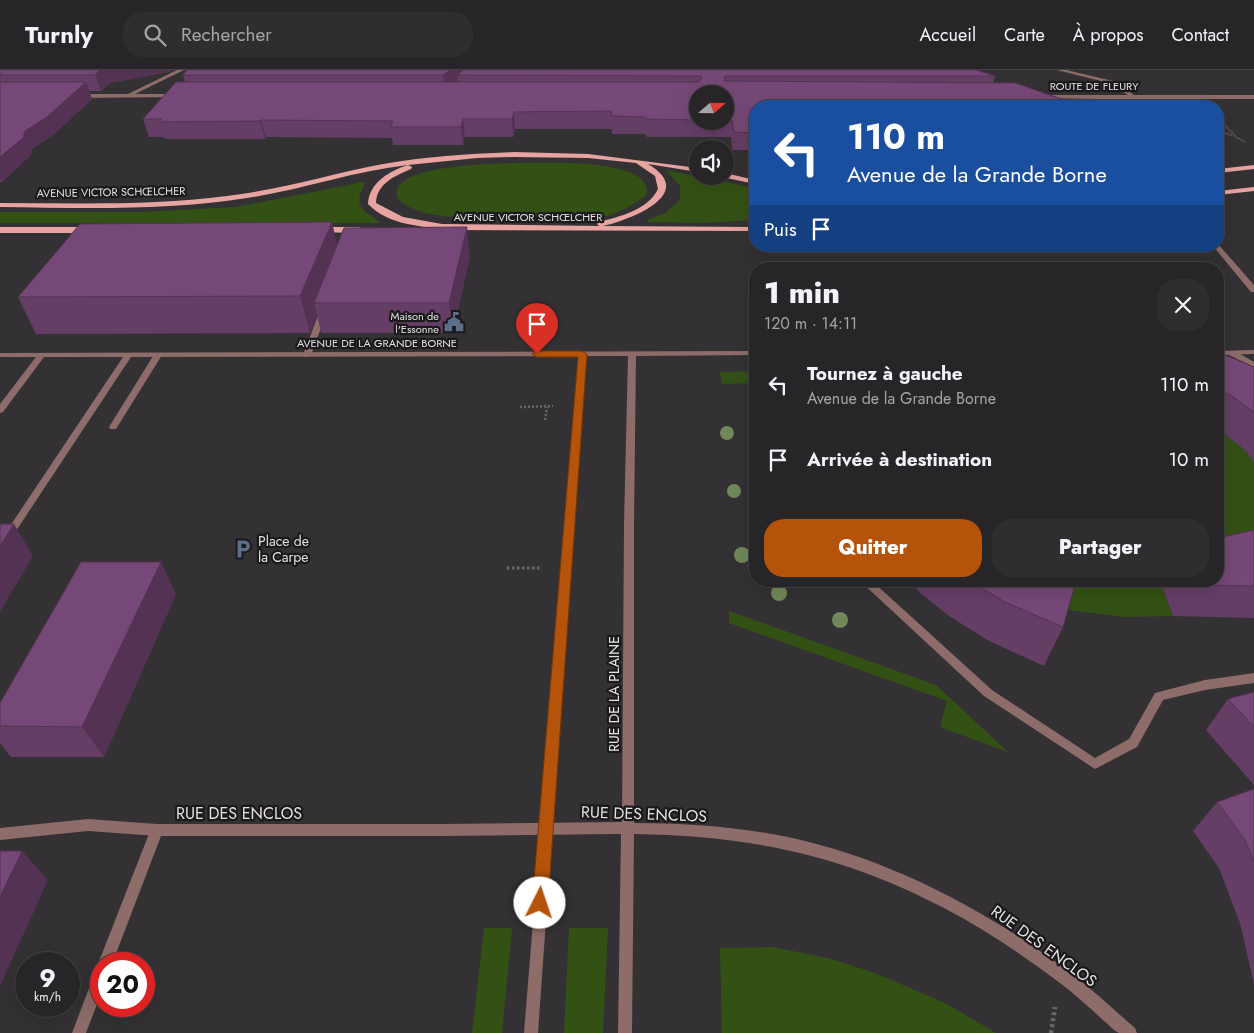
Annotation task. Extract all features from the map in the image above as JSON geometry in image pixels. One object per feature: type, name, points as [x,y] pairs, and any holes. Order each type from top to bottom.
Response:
[{"type":"main road","name":"AVENUE VICTOR SCHŒLCHER","points":[[0,205],[162,205],[227,199],[314,184],[387,166],[440,159],[527,155],[620,157],[689,168]]},
{"type":"main road","points":[[579,229],[614,222],[639,211],[655,202],[663,189],[661,179],[653,171],[640,163],[620,157]]},
{"type":"main road","points":[[440,159],[411,166],[386,179],[376,186],[371,194],[372,204],[394,218],[418,224],[453,228]]},
{"type":"main road","points":[[1224,170],[1254,167]]},
{"type":"main road","points":[[734,177],[749,181]]},
{"type":"main road","points":[[1224,192],[1254,189]]},
{"type":"main road","name":"AVENUE VICTOR SCHŒLCHER","points":[[404,229],[749,229]]},
{"type":"main road","points":[[0,230],[99,230]]},
{"type":"main road","points":[[306,230],[365,230]]},
{"type":"street","points":[[130,96],[181,70]]},
{"type":"street","points":[[1060,70],[1110,82],[1132,96]]},
{"type":"street","points":[[68,96],[179,96]]},
{"type":"street","name":"ROUTE DE FLEURY","points":[[1038,97],[1254,97]]},
{"type":"street","points":[[1095,97],[1098,100]]},
{"type":"street","points":[[352,239],[356,230]]},
{"type":"street","points":[[1221,252],[1254,290]]},
{"type":"street","points":[[307,355],[328,301]]},
{"type":"street","points":[[1232,352],[1254,365]]},
{"type":"street","points":[[1224,353],[1254,352]]},
{"type":"street","name":"AVENUE DE LA GRANDE BORNE","points":[[0,354],[749,354]]},
{"type":"street","points":[[0,536],[9,535],[129,354]]},
{"type":"street","points":[[531,1033],[582,354]]},
{"type":"street","name":"RUE DE LA PLAINE","points":[[625,1033],[629,897],[628,568],[632,354]]},
{"type":"street","points":[[0,410],[42,355]]},
{"type":"street","points":[[113,428],[158,355]]},
{"type":"street","points":[[872,587],[988,693],[1095,764],[1133,743],[1159,696],[1205,685],[1254,678]]},
{"type":"street","points":[[0,834],[88,825],[157,830]]},
{"type":"street","name":"RUE DES ENCLOS","points":[[111,952],[157,830],[628,827],[770,840],[831,854],[896,878],[947,901],[1002,934],[1060,974],[1130,1033]]},
{"type":"street","points":[[79,1033],[90,1004]]},
{"type":"path","points":[[1224,124],[1236,137]]},
{"type":"path","points":[[1224,132],[1248,144]]},
{"type":"path","points":[[545,420],[547,406]]},
{"type":"path","points":[[530,561],[530,568]]},
{"type":"green space","points":[[573,163],[618,168],[635,174],[645,183],[646,196],[627,208],[608,216],[453,217],[416,210],[397,198],[399,186],[410,178],[427,172],[470,165]]},
{"type":"green space","points":[[666,170],[689,175],[689,185],[734,184],[749,187],[749,220],[702,223],[648,222],[647,220],[665,213],[680,200],[680,186]]},
{"type":"green space","points":[[365,183],[359,198],[361,208],[381,223],[0,223],[0,212],[141,212],[236,207]]},
{"type":"green space","points":[[749,371],[749,383],[722,384],[720,372]]},
{"type":"green space","points":[[1224,434],[1246,451],[1254,462],[1254,550],[1224,563]]},
{"type":"green space","points":[[1016,587],[1162,587],[1173,616],[1124,617],[1061,609]]},
{"type":"green space","points":[[729,611],[936,685],[1008,752],[940,727],[947,701],[729,623]]},
{"type":"green space","points":[[484,928],[512,928],[502,1033],[472,1033]]},
{"type":"green space","points":[[569,928],[608,928],[603,1033],[564,1033]]},
{"type":"green space","points":[[773,947],[831,959],[875,973],[945,1003],[996,1033],[722,1033],[720,948]]},
{"type":"building","points":[[0,70],[100,70],[95,75],[0,75]]},
{"type":"building","points":[[187,70],[450,70],[443,75],[183,75]]},
{"type":"building","points":[[463,70],[976,70],[995,76],[725,76],[724,81],[1015,83],[1064,100],[749,100],[749,133],[734,132],[734,85],[689,85],[689,120],[612,116],[611,111],[514,112],[512,119],[463,119],[461,127],[390,127],[393,121],[261,120],[159,122],[162,119],[143,119],[176,82],[699,82],[702,77],[457,75]]},
{"type":"building","points":[[0,82],[86,82],[47,117],[25,131],[23,138],[0,157]]},
{"type":"building","points":[[332,222],[300,296],[18,297],[80,224]]},
{"type":"building","points":[[467,227],[449,303],[314,303],[344,228]]},
{"type":"building","points":[[1224,354],[1254,367],[1254,412],[1224,392]]},
{"type":"building","points":[[0,524],[14,524],[0,546]]},
{"type":"building","points":[[1254,530],[1254,586],[1224,586],[1224,537]]},
{"type":"building","points":[[81,562],[161,562],[82,727],[0,726],[0,703]]},
{"type":"building","points":[[980,587],[1074,587],[1063,627],[1005,602]]},
{"type":"building","points":[[1254,692],[1254,727],[1228,699]]},
{"type":"building","points":[[1254,789],[1254,861],[1245,840],[1217,802]]},
{"type":"building","points":[[0,851],[22,851],[0,897]]},
{"type":"place","name":"Maison de l'Essonne","points":[[454,322]]},
{"type":"place","name":"Place de la Carpe","points":[[243,549]]},
{"type":"route","points":[[537,354],[582,354],[540,903]]}]
